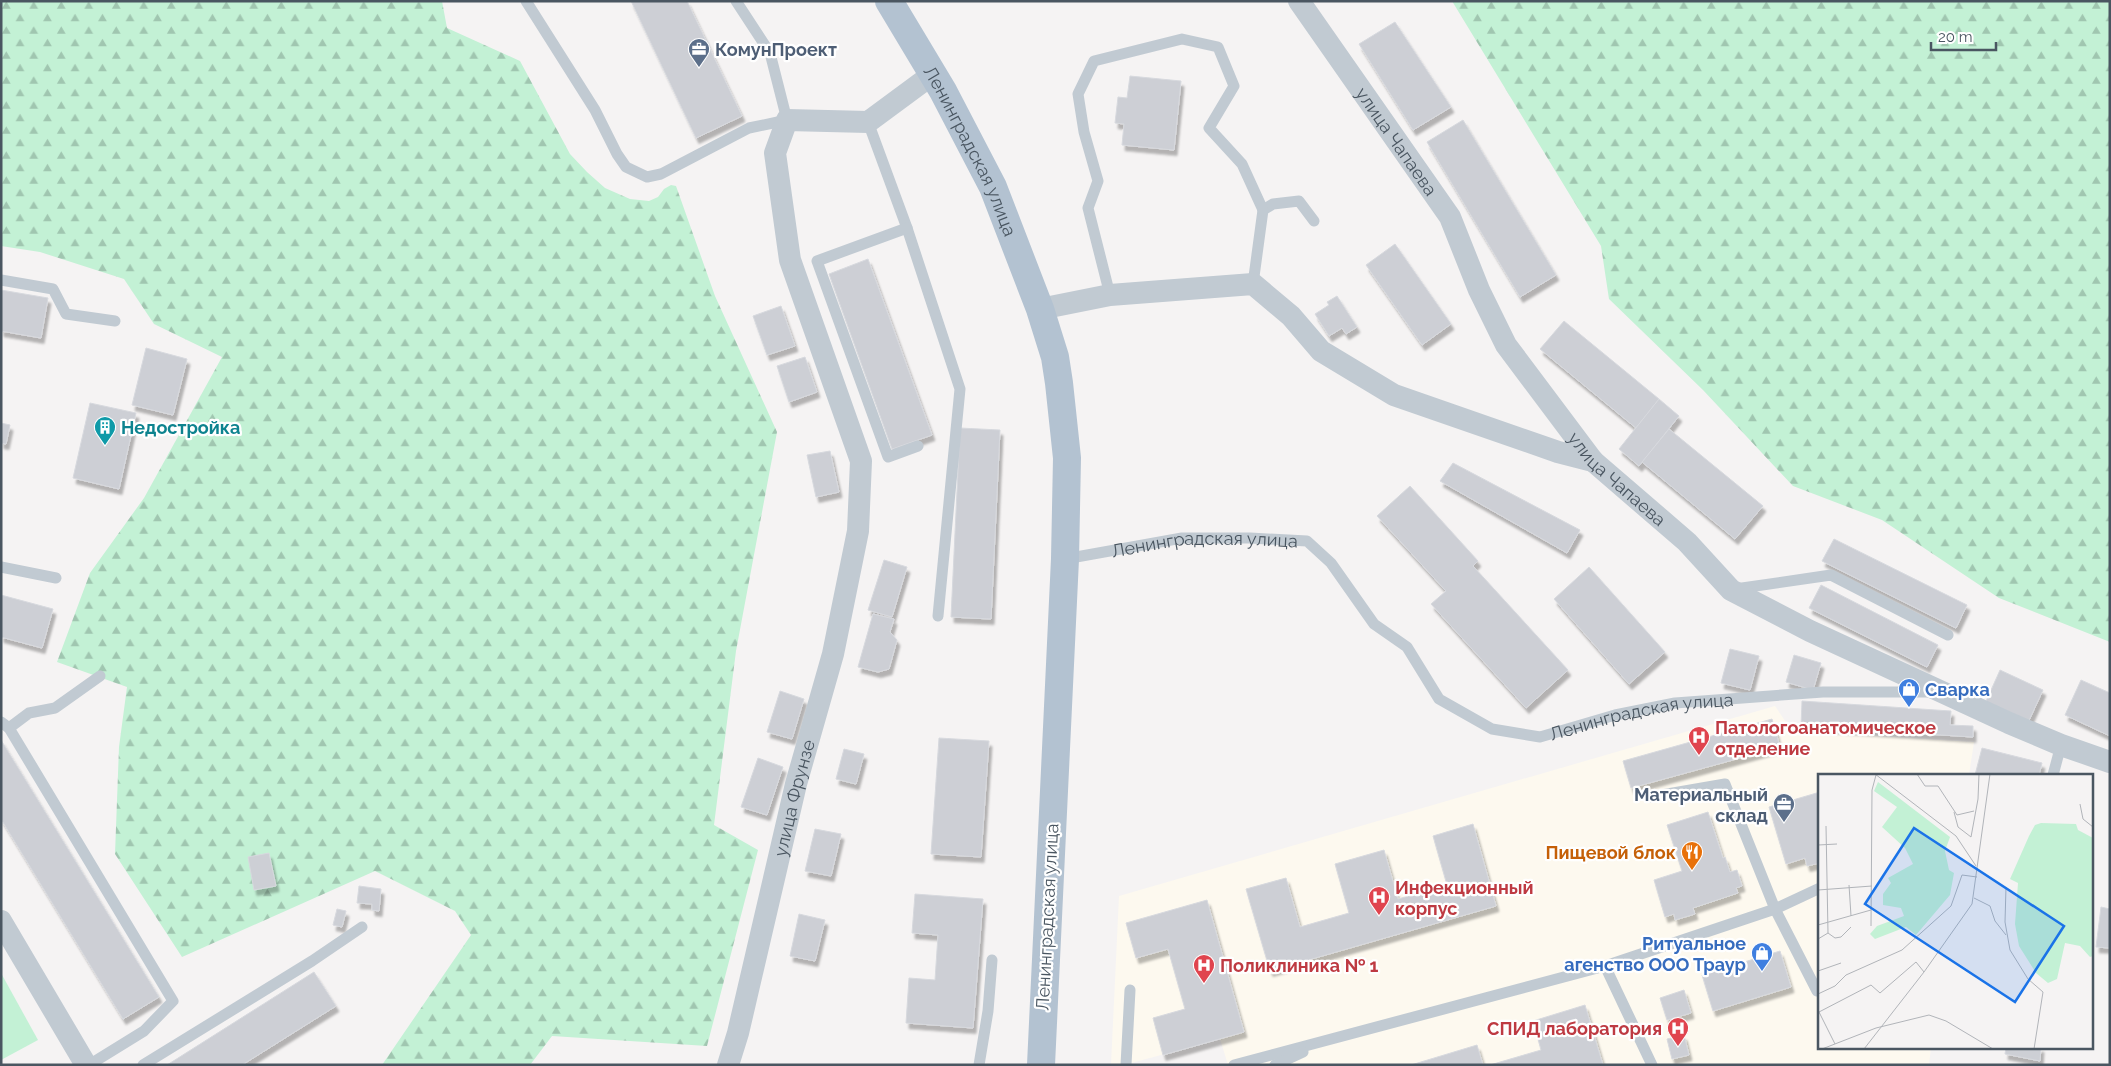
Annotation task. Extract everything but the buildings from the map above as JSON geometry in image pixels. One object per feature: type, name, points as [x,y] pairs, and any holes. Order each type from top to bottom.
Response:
[{"type":"main road","name":"Ленинградская улица","points":[[889,1],[934,74],[966,132],[993,187],[1040,309],[1055,357],[1067,458],[1065,560],[1041,1065]]},
{"type":"street","name":"улица Чапаева","points":[[1299,1],[1450,217],[1479,290],[1506,345],[1593,461],[1687,542],[1731,590],[1810,631],[2009,723],[2061,746],[2110,762]]},
{"type":"street","points":[[787,120],[868,122],[934,74]]},
{"type":"street","name":"улица Фрунзе","points":[[728,1065],[738,1033],[796,784],[833,654],[858,531],[862,461],[790,260],[774,153],[787,120]]},
{"type":"street","points":[[1040,309],[1110,295],[1253,284],[1291,316],[1321,351],[1394,395],[1558,452],[1593,461]]},
{"type":"street","points":[[1,921],[87,1065]]},
{"type":"lane","points":[[526,1],[595,110],[617,154],[626,167],[647,177],[661,174],[748,128],[787,120],[770,53],[736,1]]},
{"type":"lane","points":[[1110,295],[1088,208],[1098,181],[1084,132],[1078,94],[1094,61],[1182,39],[1218,47],[1234,86],[1209,128],[1242,164],[1263,210],[1253,284]]},
{"type":"lane","points":[[868,122],[907,228],[960,389],[938,616]]},
{"type":"lane","points":[[1263,210],[1273,204],[1299,201],[1314,221]]},
{"type":"lane","points":[[907,228],[817,261],[888,457],[918,446]]},
{"type":"lane","points":[[1,280],[53,289],[66,314],[115,322]]},
{"type":"lane","name":"Ленинградская улица","points":[[1065,560],[1182,538],[1250,538],[1307,541],[1331,563],[1374,624],[1407,647],[1439,699],[1492,729],[1540,737],[1615,715],[1675,703],[1823,692],[1945,692]]},
{"type":"lane","points":[[1,567],[56,578]]},
{"type":"lane","points":[[1731,590],[1831,575],[1948,635]]},
{"type":"lane","points":[[87,1065],[144,1031],[174,1002],[5,725],[29,713],[55,708],[100,676]]},
{"type":"lane","points":[[2053,774],[2061,746]]},
{"type":"lane","points":[[1650,797],[1726,784],[1776,909],[1817,991]]},
{"type":"lane","points":[[1234,1065],[1605,966],[1776,909],[1818,889]]},
{"type":"lane","points":[[143,1065],[312,961],[362,927]]},
{"type":"lane","points":[[979,1065],[988,1011],[992,960]]},
{"type":"lane","points":[[1605,966],[1652,1065]]},
{"type":"lane","points":[[1126,1065],[1130,990]]},
{"type":"lane","points":[[1275,1065],[1349,1034]]},
{"type":"shaded area","points":[[1775,706],[1792,731],[1974,742],[1969,774],[1818,774],[1818,1048],[1931,1048],[1929,1065],[1228,1065],[1220,1039],[1124,1065],[1111,1065],[1119,896]]},
{"type":"green space","points":[[1,1],[442,1],[447,28],[520,61],[570,154],[605,188],[630,199],[649,201],[658,197],[664,189],[671,185],[676,186],[715,296],[777,432],[736,651],[714,825],[758,850],[707,1046],[552,1036],[530,1065],[382,1065],[471,935],[455,911],[375,871],[182,957],[115,854],[119,747],[127,687],[57,662],[90,573],[144,498],[222,357],[154,324],[124,279],[40,252],[1,246]]},
{"type":"green space","points":[[1452,1],[2110,1],[2110,642],[1999,598],[1882,520],[1793,486],[1703,390],[1609,299],[1601,246]]},
{"type":"green space","points":[[1,973],[38,1040],[1,1060]]},
{"type":"place","name":"КомунПроект","points":[[699,68]]},
{"type":"place","name":"Недостройка","points":[[105,446]]},
{"type":"place","name":"Сварка","points":[[1909,708]]},
{"type":"place","name":"Патологоанатомическое отделение","points":[[1699,756]]},
{"type":"place","name":"Материальный склад","points":[[1784,823]]},
{"type":"place","name":"Пищевой блок","points":[[1692,871]]},
{"type":"place","name":"Инфекционный корпус","points":[[1379,916]]},
{"type":"place","name":"Ритуальное агенство ООО Траур","points":[[1762,972]]},
{"type":"place","name":"Поликлиника № 1","points":[[1204,984]]},
{"type":"place","name":"СПИД лаборатория","points":[[1678,1047]]}]
